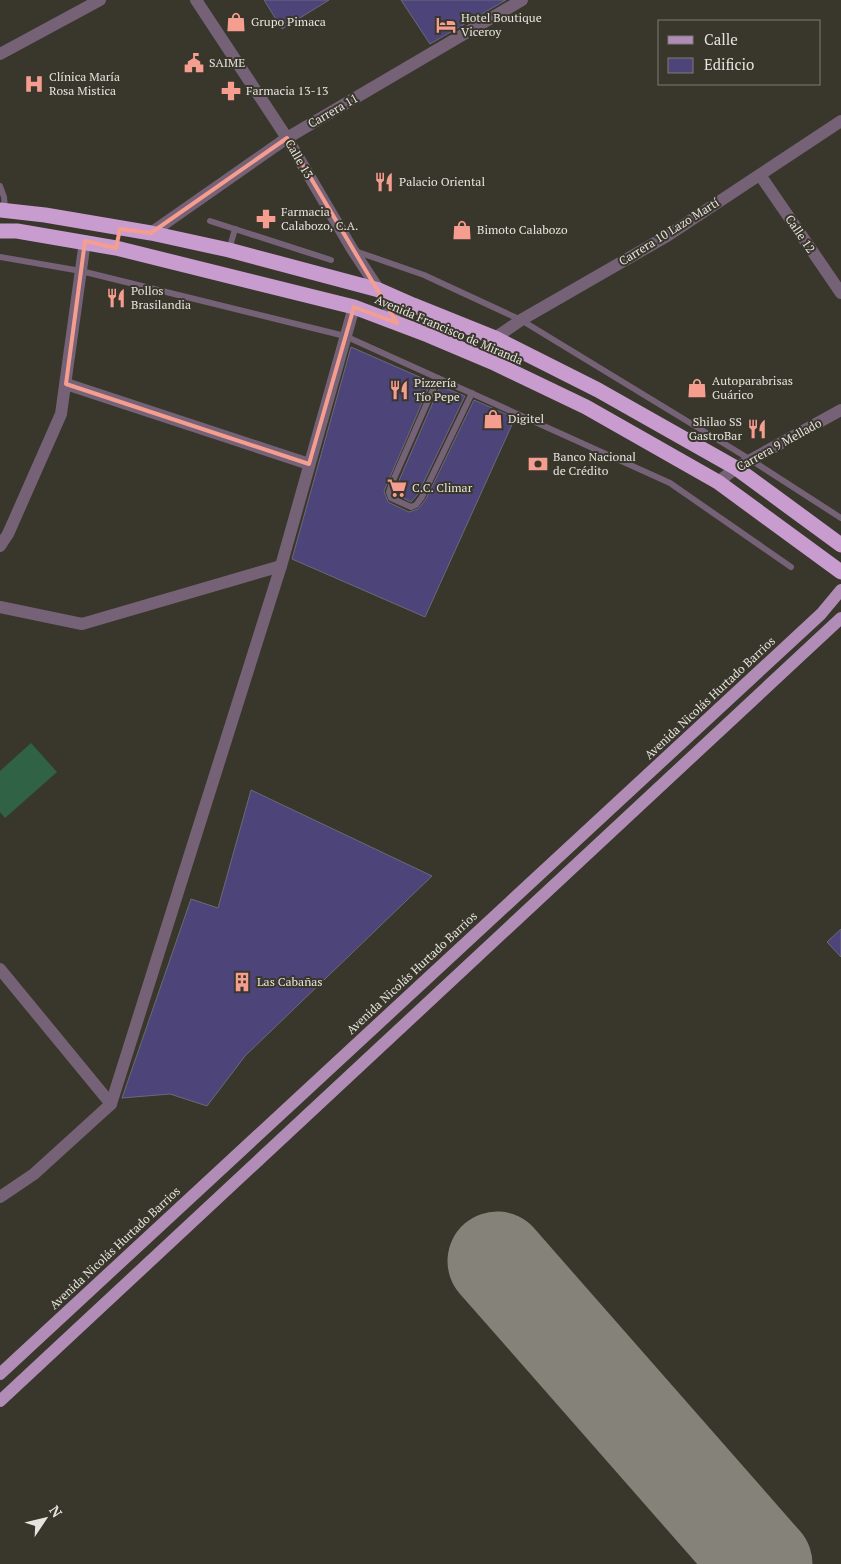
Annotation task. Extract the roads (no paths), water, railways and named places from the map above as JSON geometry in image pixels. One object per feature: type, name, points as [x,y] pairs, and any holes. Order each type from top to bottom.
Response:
[{"type":"highway","name":"Avenida Francisco de Miranda","points":[[3,211],[45,215],[229,250],[380,290],[495,338],[598,390],[736,468],[841,545]]},
{"type":"highway","points":[[116,248],[120,229]]},
{"type":"highway","name":"Avenida Francisco de Miranda","points":[[0,230],[17,231],[116,248],[354,307],[397,322],[492,362],[586,407],[718,482],[841,572]]},
{"type":"main road","name":"Avenida Nicolás Hurtado Barrios","points":[[0,1374],[821,614],[841,590]]},
{"type":"main road","points":[[0,1401],[841,618]]},
{"type":"street","points":[[0,54],[100,0]]},
{"type":"street","name":"Calle 13","points":[[196,0],[287,138],[352,250],[380,290],[397,322]]},
{"type":"street","name":"Carrera 11","points":[[151,234],[287,138],[522,0]]},
{"type":"street","name":"Carrera 10 Lazo Martí","points":[[495,338],[521,320],[667,236],[841,121]]},
{"type":"street","name":"Calle 12","points":[[760,175],[841,293]]},
{"type":"street","points":[[0,546],[8,534],[61,414],[85,242]]},
{"type":"street","points":[[0,1197],[34,1174],[111,1104],[281,566],[354,307]]},
{"type":"street","points":[[66,384],[309,464]]},
{"type":"street","name":"Carrera 9 Mellado","points":[[718,482],[736,468],[841,410]]},
{"type":"street","points":[[0,607],[82,624],[281,566]]},
{"type":"street","points":[[0,969],[111,1104]]},
{"type":"lane","points":[[0,186],[4,197],[3,211]]},
{"type":"lane","points":[[210,221],[330,260]]},
{"type":"lane","points":[[229,250],[235,229]]},
{"type":"lane","points":[[352,250],[424,276],[521,320],[752,460],[841,518]]},
{"type":"lane","points":[[302,269],[306,252]]},
{"type":"lane","points":[[0,257],[81,271],[345,336],[670,483],[791,567]]},
{"type":"lane","points":[[438,378],[389,492],[391,498],[411,507],[416,505],[422,497],[472,393]]},
{"type":"place","name":"Grupo Pimaca","points":[[236,22]]},
{"type":"place","name":"Hotel Boutique Viceroy","points":[[446,25]]},
{"type":"place","name":"SAIME","points":[[194,63]]},
{"type":"place","name":"Clínica María Rosa Mistica","points":[[34,84]]},
{"type":"place","name":"Farmacia 13-13","points":[[231,91]]},
{"type":"place","name":"Palacio Oriental","points":[[384,182]]},
{"type":"place","name":"Farmacia Calabozo, C.A.","points":[[266,219]]},
{"type":"place","name":"Bimoto Calabozo","points":[[462,230]]},
{"type":"place","name":"Pollos Brasilandia","points":[[116,298]]},
{"type":"place","name":"Autoparabrisas Guárico","points":[[697,388]]},
{"type":"place","name":"Pizzería Tío Pepe","points":[[399,390]]},
{"type":"place","name":"Digitel","points":[[493,419]]},
{"type":"place","name":"Shilao SS GastroBar","points":[[757,429]]},
{"type":"place","name":"Banco Nacional de Crédito","points":[[538,464]]},
{"type":"place","name":"C.C. Climar","points":[[397,488]]},
{"type":"place","name":"Las Cabañas","points":[[242,982]]}]
